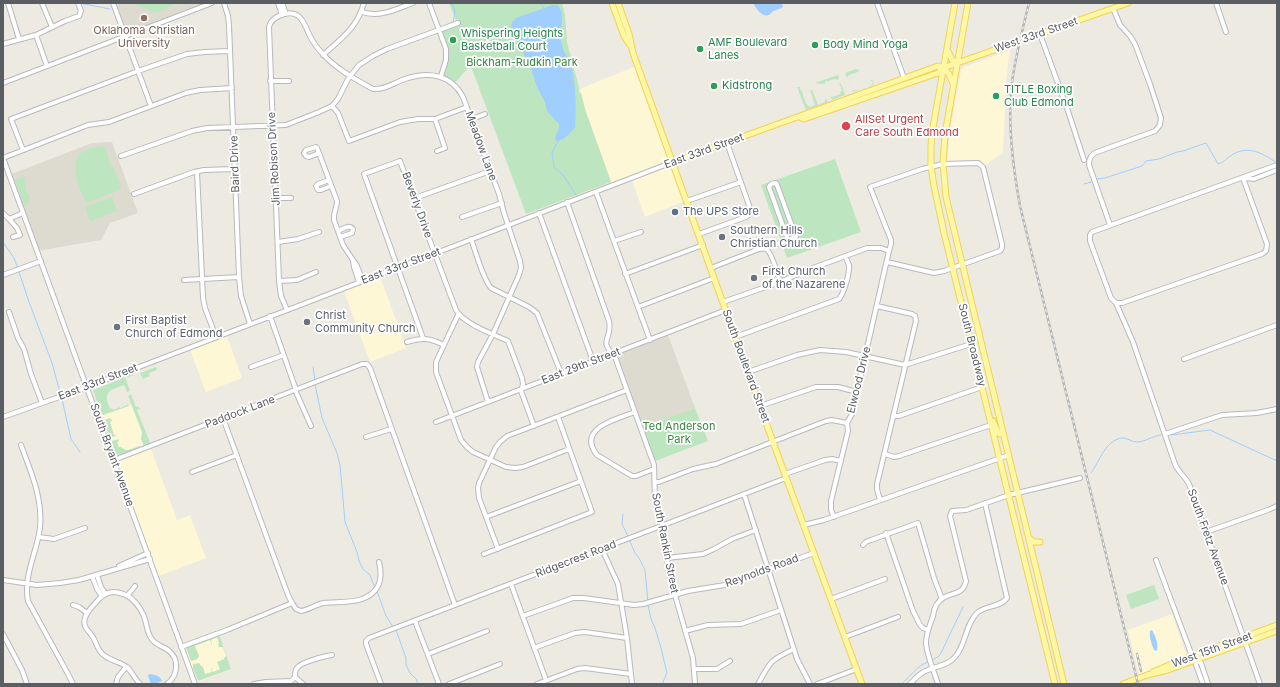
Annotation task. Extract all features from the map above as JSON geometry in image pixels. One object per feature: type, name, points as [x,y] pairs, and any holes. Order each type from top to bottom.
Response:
[{"type":"main road","name":"South Boulevard Street","points":[[612,3],[624,36],[631,47]]},
{"type":"main road","name":"South Boulevard Street","points":[[618,3],[629,34],[631,47],[862,684]]},
{"type":"main road","name":"South Broadway","points":[[955,3],[932,133],[931,166],[936,199],[952,268],[1055,684]]},
{"type":"main road","name":"South Broadway","points":[[968,3],[945,134],[943,164],[946,197],[1064,684]]},
{"type":"main road","name":"West 33rd Street","points":[[944,68],[1128,3]]},
{"type":"main road","points":[[947,49],[952,60],[957,63]]},
{"type":"main road","name":"East 33rd Street","points":[[673,162],[938,66],[944,68]]},
{"type":"main road","name":"East 33rd Street","points":[[800,117],[804,119],[858,101],[938,72],[944,68]]},
{"type":"main road","points":[[944,68],[949,73],[954,85]]},
{"type":"main road","points":[[971,344],[980,342]]},
{"type":"main road","points":[[982,387],[985,386],[988,388],[996,406]]},
{"type":"main road","points":[[988,410],[998,433],[1003,433]]},
{"type":"main road","points":[[1028,538],[1032,541],[1040,542],[1032,550]]},
{"type":"main road","points":[[1026,564],[1034,580],[1039,582]]},
{"type":"main road","name":"West 15th Street","points":[[1245,640],[1277,625]]},
{"type":"main road","name":"West 15th Street","points":[[1123,684],[1147,675],[1168,670],[1194,658],[1245,640],[1277,631]]},
{"type":"street","points":[[8,3],[19,39]]},
{"type":"street","points":[[42,3],[52,27]]},
{"type":"street","points":[[3,44],[36,35],[80,15],[81,11],[78,3]]},
{"type":"street","points":[[113,3],[151,106]]},
{"type":"street","points":[[3,83],[212,3]]},
{"type":"street","name":"Baird Drive","points":[[224,3],[229,25],[239,277],[241,296],[250,324]]},
{"type":"street","points":[[278,3],[284,14]]},
{"type":"street","points":[[282,3],[284,14]]},
{"type":"street","points":[[323,55],[351,29],[362,12],[364,3]]},
{"type":"street","points":[[362,12],[368,14],[379,14],[413,3]]},
{"type":"street","points":[[284,14],[294,14],[300,17],[316,47],[338,68],[372,89],[378,90],[416,76],[441,76],[446,60],[446,52],[429,3]]},
{"type":"street","points":[[877,3],[904,78]]},
{"type":"street","points":[[1216,3],[1226,32]]},
{"type":"street","points":[[1113,8],[1122,28],[1135,44],[1161,121],[1159,127],[1155,131],[1094,153],[1089,159],[1089,165],[1110,225],[1277,165]]},
{"type":"street","name":"Jim Robison Drive","points":[[284,14],[273,20],[269,27],[279,281],[281,296],[287,310]]},
{"type":"street","points":[[120,156],[192,131],[207,128],[290,124],[332,106],[338,99],[351,76],[360,65],[373,56],[387,49],[458,23]]},
{"type":"street","points":[[1040,34],[1084,160]]},
{"type":"street","points":[[36,35],[47,66]]},
{"type":"street","points":[[23,150],[11,119],[187,54],[229,51]]},
{"type":"street","name":"Meadow Lane","points":[[441,76],[453,83],[464,97],[502,203],[520,261],[520,268],[509,297],[493,334],[478,362],[477,367],[488,402]]},
{"type":"street","points":[[270,81],[289,81]]},
{"type":"street","points":[[3,158],[88,125],[109,122],[194,91],[232,88]]},
{"type":"street","points":[[332,106],[338,113],[349,142],[400,122],[418,119],[435,119],[467,107]]},
{"type":"street","points":[[472,119],[485,114]]},
{"type":"street","points":[[435,119],[445,148],[437,151]]},
{"type":"street","points":[[699,234],[750,215],[751,210],[727,143]]},
{"type":"street","points":[[319,152],[337,203],[333,216],[343,245],[352,256],[361,281]]},
{"type":"street","name":"South Bryant Avenue","points":[[3,158],[4,167],[23,213],[195,684]]},
{"type":"street","name":"Beverly Drive","points":[[398,267],[364,174],[400,161],[458,315]]},
{"type":"street","name":"East 33rd Street","points":[[3,417],[87,387],[673,162]]},
{"type":"street","points":[[887,262],[934,273],[944,271],[998,252],[1002,248],[983,167],[978,164],[943,164],[931,166]]},
{"type":"street","name":"Elwood Drive","points":[[655,482],[660,482],[693,469],[716,464],[826,421],[832,420],[847,423],[852,414],[889,251],[892,244],[870,187],[931,166]]},
{"type":"street","points":[[134,194],[197,172],[235,169]]},
{"type":"street","points":[[415,198],[490,170]]},
{"type":"street","points":[[1243,178],[1254,179],[1277,170]]},
{"type":"street","points":[[197,172],[204,303],[216,337]]},
{"type":"street","points":[[1116,303],[1122,303],[1262,254],[1267,249],[1266,241],[1243,178]]},
{"type":"street","points":[[329,180],[316,186],[318,190],[331,186]]},
{"type":"street","points":[[687,201],[741,182]]},
{"type":"street","points":[[777,244],[788,240],[796,237],[777,185],[776,183],[773,183],[769,187],[788,240]]},
{"type":"street","points":[[596,192],[650,340]]},
{"type":"street","points":[[276,198],[291,198]]},
{"type":"street","name":"South Rankin Street","points":[[567,202],[609,321],[610,328],[606,339],[606,344],[608,350],[615,357],[654,469],[655,502],[663,525],[669,574],[693,658],[695,684]]},
{"type":"street","points":[[462,218],[502,203]]},
{"type":"street","points":[[3,213],[10,219],[20,234],[13,237]]},
{"type":"street","points":[[10,219],[23,213]]},
{"type":"street","points":[[539,213],[593,361]]},
{"type":"street","name":"South Fretz Avenue","points":[[1110,225],[1095,230],[1090,235],[1090,241],[1111,298],[1116,303],[1133,342],[1176,468],[1188,484],[1260,684]]},
{"type":"street","points":[[338,231],[348,226],[353,229],[352,233],[340,236]]},
{"type":"street","points":[[278,242],[298,239],[319,232]]},
{"type":"street","points":[[614,241],[641,232]]},
{"type":"street","points":[[471,239],[488,284],[491,288],[529,307],[537,313],[561,374]]},
{"type":"street","points":[[625,274],[703,245]]},
{"type":"street","points":[[711,268],[764,248],[770,254],[780,282]]},
{"type":"street","points":[[723,302],[780,282],[867,248],[881,248],[889,251]]},
{"type":"street","points":[[736,337],[839,299],[842,296],[848,274],[848,264],[845,256]]},
{"type":"street","points":[[3,274],[40,261]]},
{"type":"street","points":[[398,267],[423,338]]},
{"type":"street","points":[[279,281],[297,280],[316,272]]},
{"type":"street","points":[[184,280],[239,277]]},
{"type":"street","points":[[638,307],[714,278]]},
{"type":"street","points":[[877,306],[912,314],[915,316],[916,321],[877,484],[880,500]]},
{"type":"street","name":"East 29th Street","points":[[436,422],[726,310]]},
{"type":"street","points":[[9,312],[16,334],[24,349],[31,374],[42,403]]},
{"type":"street","points":[[534,426],[521,391],[523,384],[522,378],[508,341],[458,315],[436,362],[436,372],[458,434],[464,444],[473,452],[490,460],[506,467],[518,468],[569,449]]},
{"type":"street","points":[[270,316],[296,390],[311,426]]},
{"type":"street","points":[[1184,358],[1277,326]]},
{"type":"street","points":[[407,342],[423,338],[432,339],[444,345]]},
{"type":"street","points":[[748,372],[807,352],[827,350],[846,352],[905,365],[971,344]]},
{"type":"street","points":[[251,367],[284,355]]},
{"type":"street","name":"Paddock Lane","points":[[114,460],[362,364],[367,364],[370,368],[391,428]]},
{"type":"street","points":[[760,406],[816,387],[838,387],[857,392]]},
{"type":"street","points":[[893,416],[899,416],[982,387]]},
{"type":"street","points":[[498,549],[479,498],[478,488],[496,447],[503,438],[627,390]]},
{"type":"street","points":[[1165,434],[1222,415],[1257,413],[1277,409]]},
{"type":"street","points":[[635,412],[599,427],[595,431],[591,445],[597,455],[632,476],[636,476],[654,469]]},
{"type":"street","points":[[484,554],[592,512],[558,417]]},
{"type":"street","points":[[223,418],[288,595],[296,609],[301,611],[321,604],[357,600],[368,597],[376,590],[380,580],[381,568],[379,562]]},
{"type":"street","points":[[834,516],[831,510],[831,501],[848,431],[847,423]]},
{"type":"street","points":[[885,454],[894,457],[907,454],[991,425]]},
{"type":"street","points":[[366,437],[391,428],[455,605]]},
{"type":"street","points":[[21,445],[38,495],[41,516],[39,537],[29,571],[27,596],[30,606],[73,684]]},
{"type":"street","points":[[192,472],[237,455]]},
{"type":"street","points":[[804,525],[1009,456]]},
{"type":"street","name":"Ridgecrest Road","points":[[381,684],[366,644],[366,641],[369,638],[744,494],[825,460],[832,459],[841,461]]},
{"type":"street","points":[[938,684],[926,644],[928,630],[936,605],[942,599],[960,591],[964,587],[966,581],[950,513],[966,510],[1009,495],[1080,478]]},
{"type":"street","points":[[486,517],[581,480]]},
{"type":"street","points":[[744,494],[797,659],[810,684]]},
{"type":"street","points":[[910,684],[922,673],[950,662],[961,649],[972,620],[977,612],[1001,603],[1007,598],[985,503]]},
{"type":"street","points":[[1206,532],[1277,506]]},
{"type":"street","points":[[863,545],[866,542],[886,533],[918,522],[934,578],[942,599]]},
{"type":"street","points":[[39,537],[54,539],[85,528]]},
{"type":"street","points":[[667,558],[703,554],[732,539],[756,530]]},
{"type":"street","points":[[886,533],[920,625],[922,628],[928,630]]},
{"type":"street","points":[[602,549],[616,580],[627,638],[632,684]]},
{"type":"street","name":"Reynolds Road","points":[[523,616],[573,598],[584,598],[634,605],[643,604],[675,594],[724,585],[814,553]]},
{"type":"street","points":[[109,570],[148,554]]},
{"type":"street","points":[[3,580],[28,584],[60,583],[79,580],[150,559]]},
{"type":"street","points":[[1156,560],[1203,684]]},
{"type":"street","points":[[94,575],[101,587],[103,595]]},
{"type":"street","points":[[831,599],[884,579]]},
{"type":"street","points":[[511,584],[546,680]]},
{"type":"street","points":[[127,596],[135,586]]},
{"type":"street","points":[[140,684],[126,667],[100,652],[84,623],[87,613],[103,595],[116,592],[127,596],[136,604],[141,611],[152,640],[169,651],[174,657],[176,670],[172,680],[167,684]]},
{"type":"street","points":[[182,647],[292,603]]},
{"type":"street","points":[[73,605],[79,607],[87,613]]},
{"type":"street","points":[[685,631],[708,625],[742,624],[781,610]]},
{"type":"street","points":[[845,638],[898,617]]},
{"type":"street","points":[[415,621],[440,684]]},
{"type":"street","points":[[428,654],[487,631]]},
{"type":"street","points":[[534,648],[575,633],[585,632],[627,638]]},
{"type":"street","points":[[3,634],[22,670],[27,684]]},
{"type":"street","points":[[758,684],[772,661],[780,655],[794,649]]},
{"type":"street","points":[[295,678],[296,669],[300,665],[323,656],[332,655]]},
{"type":"street","points":[[1194,658],[1201,663],[1208,684]]},
{"type":"street","points":[[694,669],[717,669],[730,661]]},
{"type":"street","points":[[449,684],[500,664]]},
{"type":"street","points":[[116,684],[118,677],[126,667]]},
{"type":"street","points":[[537,684],[577,669],[585,668],[631,674]]},
{"type":"street","points":[[817,684],[856,669]]},
{"type":"street","points":[[254,684],[291,681],[295,678]]},
{"type":"street","points":[[295,678],[303,684]]},
{"type":"shaded area","name":"Oklahoma Christian University","points":[[116,3],[206,3],[126,34]]},
{"type":"shaded area","points":[[1010,50],[1006,80],[1003,153],[985,165],[980,160],[947,161],[951,127],[961,70],[964,67]]},
{"type":"shaded area","points":[[636,66],[669,160],[612,184],[585,109],[580,89]]},
{"type":"shaded area","points":[[112,142],[138,213],[110,223],[101,240],[37,251],[9,175],[92,143]]},
{"type":"shaded area","points":[[671,164],[685,201],[645,217],[632,180]]},
{"type":"shaded area","points":[[379,274],[406,348],[370,362],[343,288]]},
{"type":"shaded area","points":[[226,333],[242,378],[206,392],[189,347]]},
{"type":"shaded area","points":[[668,335],[695,408],[643,427],[616,354]]},
{"type":"shaded area","points":[[134,403],[177,520],[190,515],[206,558],[156,577],[97,416]]},
{"type":"shaded area","points":[[1172,614],[1187,657],[1139,675],[1128,630]]},
{"type":"shaded area","points":[[218,633],[231,669],[195,683],[181,647]]},
{"type":"green space","points":[[133,3],[171,3],[172,6],[155,13]]},
{"type":"green space","name":"Bickham-Rudkin Park","points":[[449,3],[562,3],[565,15],[567,42],[579,87],[579,93],[581,93],[585,109],[611,182],[526,214],[472,69],[468,68],[454,84],[441,76],[446,52],[440,32],[458,26]]},
{"type":"green space","points":[[856,69],[859,70],[858,72],[847,77],[850,86],[845,73]]},
{"type":"green space","points":[[838,75],[838,80],[834,79],[826,82],[825,80],[825,84],[815,83]]},
{"type":"green space","points":[[839,83],[841,84],[845,95],[832,100],[830,96],[832,97],[841,94],[840,92],[842,91],[840,84],[838,84]]},
{"type":"green space","points":[[797,87],[800,87],[807,105],[810,107],[815,105],[810,90],[812,90],[818,105],[825,102],[825,99],[828,102],[806,110]]},
{"type":"green space","points":[[103,146],[121,187],[119,190],[86,203],[76,176],[76,162],[84,151]]},
{"type":"green space","points":[[835,159],[861,232],[787,258],[761,185]]},
{"type":"green space","points":[[24,176],[27,194],[29,194],[29,203],[26,206],[23,203],[15,180]]},
{"type":"green space","points":[[112,197],[117,211],[90,221],[85,207]]},
{"type":"green space","points":[[156,367],[157,370],[149,373],[150,376],[143,379],[140,373]]},
{"type":"green space","points":[[131,373],[134,375],[124,378],[126,379],[130,391],[127,392],[124,385],[111,390],[107,395],[110,409],[112,408],[113,410],[118,408],[118,406],[120,408],[127,405],[127,403],[129,406],[103,415],[100,411],[93,390],[121,379],[118,378]]},
{"type":"green space","points":[[131,394],[136,407],[138,406],[140,409],[137,410],[151,445],[144,446],[141,439],[142,432],[128,396]]},
{"type":"green space","name":"Ted Anderson Park","points":[[695,408],[708,441],[655,461],[643,427]]},
{"type":"green space","points":[[110,418],[112,421],[110,422],[114,435],[117,435],[111,438],[108,434],[104,420]]},
{"type":"green space","points":[[119,439],[117,442],[119,447],[125,450],[140,446],[141,448],[132,452],[116,455],[112,441]]},
{"type":"green space","points":[[1154,585],[1159,599],[1131,609],[1126,595]]},
{"type":"green space","points":[[219,634],[231,669],[198,681],[193,664],[199,663],[203,667],[205,674],[212,672],[210,666],[213,672],[220,669],[217,662],[222,660],[222,658],[223,660],[226,656],[223,647],[219,647],[217,637],[211,640],[212,646],[210,640],[195,646],[199,656],[197,659],[191,661],[186,648]]},
{"type":"water","points":[[753,3],[778,3],[783,5],[782,8],[773,11],[770,14],[764,15]]},
{"type":"water","points":[[553,5],[557,5],[562,12],[561,41],[572,69],[576,114],[575,128],[565,138],[556,141],[559,124],[547,111],[545,102],[537,87],[530,66],[511,27],[512,22],[516,18]]},
{"type":"water","points":[[1152,630],[1157,645],[1157,650],[1155,651],[1150,636],[1150,631]]},
{"type":"water","points":[[149,674],[159,676],[162,681],[151,684],[148,676]]},
{"type":"waterway","points":[[79,3],[110,9]]},
{"type":"waterway","points":[[452,3],[455,12],[453,22]]},
{"type":"waterway","points":[[541,3],[544,9]]},
{"type":"waterway","points":[[559,140],[552,152],[554,167],[563,175],[576,195]]},
{"type":"waterway","points":[[1097,179],[1105,178],[1142,166],[1146,161],[1159,159],[1206,143],[1218,164],[1235,153],[1247,150],[1259,153],[1277,163]]},
{"type":"waterway","points":[[1084,184],[1091,182]]},
{"type":"waterway","points":[[3,242],[14,258],[18,269]]},
{"type":"waterway","points":[[19,272],[52,363],[61,396]]},
{"type":"waterway","points":[[313,367],[315,380]]},
{"type":"waterway","points":[[315,384],[322,418],[337,453],[340,465],[345,522],[359,561],[363,569],[370,575],[375,588]]},
{"type":"waterway","points":[[62,399],[71,439],[80,452]]},
{"type":"waterway","points":[[1171,435],[1210,430],[1277,461]]},
{"type":"waterway","points":[[1091,473],[1104,451],[1118,439],[1124,438],[1134,442],[1140,442],[1161,435]]},
{"type":"waterway","points":[[623,514],[622,524],[628,536]]},
{"type":"waterway","points":[[629,539],[645,570],[648,602]]},
{"type":"waterway","points":[[377,591],[386,616],[393,627]]},
{"type":"waterway","points":[[648,605],[667,673],[663,684]]},
{"type":"waterway","points":[[931,661],[941,653],[963,607]]},
{"type":"waterway","points":[[396,630],[406,658],[406,665],[418,684]]},
{"type":"waterway","points":[[902,684],[917,668],[928,662]]},
{"type":"railway","points":[[1029,3],[1016,57],[1012,79],[1010,105],[1013,163],[1017,192],[1138,684]]},
{"type":"railway","points":[[1137,654],[1141,671]]},
{"type":"place","name":"Oklahoma Christian University","points":[[144,18]]},
{"type":"place","name":"Whispering Heights Basketball Court","points":[[453,40]]},
{"type":"place","name":"Body Mind Yoga","points":[[815,45]]},
{"type":"place","name":"AMF Boulevard Lanes","points":[[700,49]]},
{"type":"place","name":"Kidstrong","points":[[714,86]]},
{"type":"place","name":"TITLE Boxing Club Edmond","points":[[996,96]]},
{"type":"place","name":"AllSet Urgent Care South Edmond","points":[[846,126]]},
{"type":"place","name":"The UPS Store","points":[[675,212]]},
{"type":"place","name":"Southern Hills Christian Church","points":[[722,237]]},
{"type":"place","name":"First Church of the Nazarene","points":[[754,278]]},
{"type":"place","name":"Christ Community Church","points":[[307,322]]},
{"type":"place","name":"First Baptist Church of Edmond","points":[[117,327]]}]
